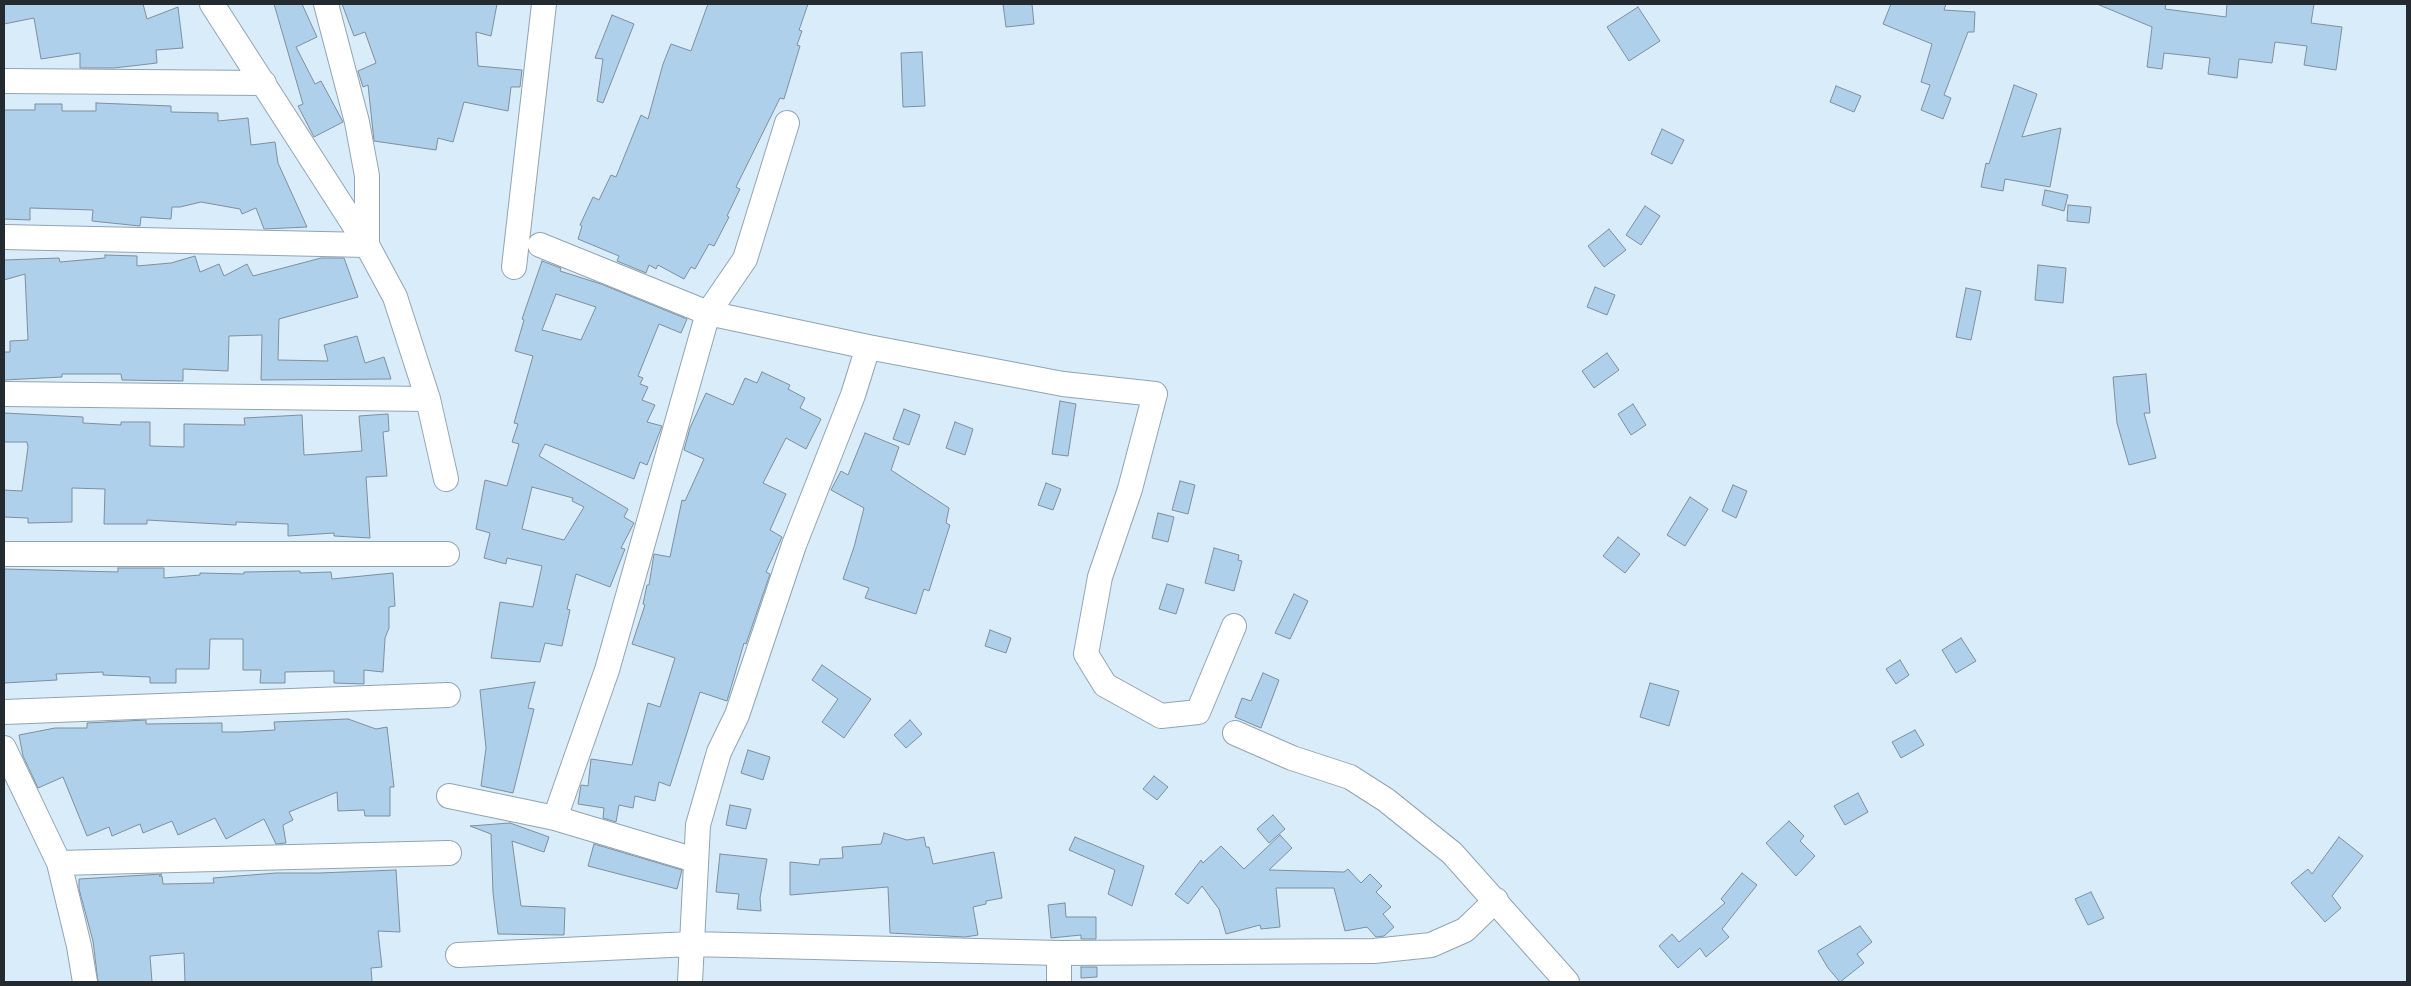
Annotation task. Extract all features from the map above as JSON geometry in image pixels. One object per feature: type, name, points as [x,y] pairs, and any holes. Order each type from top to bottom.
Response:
[{"type":"street","points":[[212,4],[368,244],[395,297],[428,399],[446,479]]},
{"type":"street","points":[[326,4],[357,122],[367,176],[368,244]]},
{"type":"street","points":[[514,267],[544,4]]},
{"type":"street","points":[[4,81],[264,84]]},
{"type":"street","points":[[554,818],[607,670],[708,313],[746,258],[787,123]]},
{"type":"street","points":[[4,237],[368,244]]},
{"type":"street","points":[[540,245],[708,313],[868,347],[1064,384],[1155,394],[1130,489],[1100,577],[1086,654],[1105,686],[1161,716],[1198,712],[1234,626]]},
{"type":"street","points":[[690,982],[698,825],[720,752],[737,715],[794,546],[853,396],[868,347]]},
{"type":"street","points":[[4,394],[428,399]]},
{"type":"street","points":[[4,554],[447,554]]},
{"type":"street","points":[[4,712],[448,694]]},
{"type":"street","points":[[1235,732],[1292,758],[1350,777],[1386,800],[1452,853],[1496,900],[1566,982]]},
{"type":"street","points":[[4,748],[59,864],[79,946],[85,982]]},
{"type":"street","points":[[449,796],[554,818],[695,860]]},
{"type":"street","points":[[59,864],[449,853]]},
{"type":"street","points":[[458,954],[691,944],[1059,952],[1374,951],[1430,945],[1465,930],[1496,900]]},
{"type":"street","points":[[1059,952],[1059,982]]},
{"type":"building","points":[[4,4],[143,4],[147,19],[178,7],[183,48],[156,50],[157,63],[114,68],[80,68],[80,53],[41,59],[34,18],[4,24]]},
{"type":"building","points":[[274,4],[302,4],[317,37],[296,47],[315,84],[321,81],[343,122],[314,137],[298,106],[303,104]]},
{"type":"building","points":[[342,4],[497,4],[491,36],[476,32],[478,66],[522,70],[520,87],[511,87],[508,111],[464,102],[453,142],[438,138],[436,150],[374,141],[368,85],[363,87],[358,71],[376,63],[365,32],[354,36]]},
{"type":"building","points":[[708,4],[808,4],[799,30],[802,31],[797,45],[800,46],[784,99],[780,98],[736,187],[740,189],[727,216],[729,217],[714,246],[709,244],[695,269],[691,267],[684,279],[658,265],[656,269],[649,265],[646,273],[617,261],[619,256],[578,239],[582,226],[580,225],[593,197],[599,200],[611,175],[616,177],[641,115],[648,119],[663,64],[671,44],[691,51]]},
{"type":"building","points":[[1003,4],[1032,4],[1034,24],[1006,27]]},
{"type":"building","points":[[1891,4],[1946,4],[1944,10],[1975,12],[1974,32],[1968,32],[1944,95],[1951,98],[1943,119],[1921,110],[1930,85],[1921,82],[1932,44],[1883,24]]},
{"type":"building","points":[[2097,4],[2166,4],[2165,9],[2226,17],[2227,4],[2314,4],[2311,23],[2342,27],[2336,70],[2304,65],[2307,46],[2275,42],[2272,63],[2239,59],[2237,78],[2208,74],[2210,58],[2164,53],[2162,69],[2147,67],[2152,27]]},
{"type":"building","points":[[1638,7],[1660,41],[1629,61],[1607,27]]},
{"type":"building","points":[[612,15],[634,24],[603,103],[597,101],[603,59],[595,58]]},
{"type":"building","points":[[922,52],[925,106],[903,107],[901,53]]},
{"type":"building","points":[[2014,85],[2037,94],[2022,137],[2061,128],[2050,187],[2005,179],[2003,191],[1981,187],[1986,163],[1989,164]]},
{"type":"building","points":[[1836,86],[1861,96],[1854,112],[1830,102]]},
{"type":"building","points":[[96,103],[171,106],[171,112],[218,113],[218,121],[248,118],[251,145],[275,142],[278,163],[307,227],[264,229],[256,208],[242,214],[240,209],[201,202],[172,207],[171,219],[141,217],[140,226],[92,221],[93,210],[30,208],[30,220],[4,219],[4,110],[35,110],[35,104],[62,104],[62,111],[96,111]]},
{"type":"building","points":[[1662,129],[1684,140],[1672,164],[1651,154]]},
{"type":"building","points":[[2045,190],[2068,195],[2064,211],[2042,205]]},
{"type":"building","points":[[2068,205],[2091,207],[2089,223],[2067,221]]},
{"type":"building","points":[[1645,206],[1660,216],[1641,245],[1626,235]]},
{"type":"building","points":[[1609,229],[1626,250],[1604,267],[1588,246]]},
{"type":"building","points":[[105,255],[137,256],[137,266],[171,263],[195,256],[200,272],[219,264],[224,276],[247,264],[253,276],[321,258],[344,258],[358,297],[279,319],[278,360],[328,361],[324,345],[357,336],[365,363],[384,357],[391,379],[261,380],[262,335],[229,336],[228,371],[183,369],[183,381],[122,380],[121,374],[62,374],[62,377],[4,380],[4,352],[10,352],[10,341],[28,340],[25,274],[4,280],[4,260],[59,258],[60,262],[105,258]]},
{"type":"building","points":[[542,261],[561,268],[560,271],[601,284],[687,319],[681,333],[659,324],[638,376],[643,378],[640,384],[648,387],[642,400],[655,405],[647,422],[662,426],[647,465],[640,462],[634,479],[545,444],[539,456],[628,509],[624,517],[634,523],[621,548],[625,549],[610,587],[576,574],[567,609],[570,610],[562,646],[545,643],[540,662],[491,658],[500,602],[533,607],[542,566],[507,558],[506,564],[484,558],[490,533],[476,529],[485,480],[507,486],[519,444],[512,442],[518,424],[514,423],[533,356],[515,351],[524,320],[522,319]],"holes":[[[556,294],[596,307],[581,340],[542,330]],[[532,487],[573,498],[572,501],[584,507],[564,540],[522,529]]]},
{"type":"building","points":[[2038,265],[2066,268],[2063,303],[2035,300]]},
{"type":"building","points":[[1595,287],[1615,295],[1607,315],[1587,307]]},
{"type":"building","points":[[1966,288],[1981,291],[1971,340],[1956,337]]},
{"type":"building","points":[[1607,353],[1619,370],[1594,388],[1582,371]]},
{"type":"building","points":[[762,372],[790,385],[788,389],[805,398],[800,408],[821,419],[806,449],[786,438],[763,483],[786,494],[770,530],[782,537],[766,572],[770,574],[746,644],[744,643],[727,701],[700,692],[670,786],[659,782],[655,801],[635,796],[633,808],[619,805],[616,822],[603,818],[604,808],[578,804],[581,785],[588,786],[591,759],[632,765],[648,703],[660,707],[675,658],[632,644],[645,605],[643,604],[647,585],[649,585],[654,554],[670,557],[682,500],[685,501],[704,459],[684,450],[690,428],[706,393],[733,405],[745,378],[757,383]]},
{"type":"building","points":[[2146,374],[2150,413],[2144,413],[2156,458],[2129,465],[2117,423],[2113,377]]},
{"type":"building","points":[[1060,401],[1076,404],[1068,456],[1052,454]]},
{"type":"building","points":[[1633,404],[1646,425],[1631,435],[1618,414]]},
{"type":"building","points":[[904,409],[920,415],[909,445],[893,439]]},
{"type":"building","points":[[4,413],[83,417],[83,423],[121,425],[121,422],[150,422],[150,446],[184,447],[184,424],[245,425],[244,418],[302,415],[304,455],[362,451],[359,416],[388,414],[389,431],[383,432],[387,476],[366,477],[370,538],[334,536],[334,533],[288,536],[288,524],[236,522],[236,525],[147,520],[147,524],[104,524],[105,489],[72,488],[72,522],[28,523],[28,518],[4,517],[4,490],[22,491],[28,447],[27,442],[4,442]]},
{"type":"building","points":[[955,422],[973,429],[965,455],[946,448]]},
{"type":"building","points":[[865,433],[899,447],[891,470],[949,508],[946,523],[950,525],[929,591],[924,589],[916,614],[865,598],[869,588],[843,579],[864,508],[831,490],[841,471],[848,475]]},
{"type":"building","points":[[1180,481],[1195,485],[1188,514],[1172,510]]},
{"type":"building","points":[[1046,483],[1061,489],[1053,510],[1038,505]]},
{"type":"building","points":[[1733,485],[1747,491],[1736,518],[1722,511]]},
{"type":"building","points":[[1690,497],[1708,509],[1685,546],[1667,535]]},
{"type":"building","points":[[1158,513],[1174,517],[1168,542],[1152,538]]},
{"type":"building","points":[[1618,537],[1640,554],[1625,573],[1603,556]]},
{"type":"building","points":[[1214,548],[1239,555],[1238,560],[1242,561],[1234,591],[1205,583]]},
{"type":"building","points":[[118,568],[164,568],[164,578],[200,575],[200,573],[244,574],[244,572],[300,571],[300,573],[331,572],[332,579],[393,573],[395,606],[389,607],[389,628],[385,638],[383,672],[364,670],[364,684],[334,683],[334,671],[285,672],[285,683],[260,683],[261,670],[243,670],[243,639],[210,639],[209,669],[176,669],[176,683],[150,683],[150,677],[103,675],[103,672],[56,674],[57,680],[4,683],[4,569],[118,572]]},
{"type":"building","points":[[1167,584],[1184,589],[1176,614],[1159,609]]},
{"type":"building","points":[[1294,594],[1308,601],[1290,639],[1275,633]]},
{"type":"building","points":[[990,630],[1011,638],[1006,653],[985,646]]},
{"type":"building","points":[[1961,638],[1976,661],[1956,673],[1942,650]]},
{"type":"building","points":[[1900,660],[1909,675],[1896,684],[1886,669]]},
{"type":"building","points":[[822,665],[871,699],[844,738],[822,722],[838,699],[812,680]]},
{"type":"building","points":[[1263,673],[1279,680],[1261,728],[1235,717],[1242,698],[1251,701]]},
{"type":"building","points":[[535,682],[528,708],[534,709],[513,793],[481,786],[486,748],[480,690]]},
{"type":"building","points":[[1650,683],[1679,691],[1669,726],[1640,717]]},
{"type":"building","points":[[348,719],[376,729],[387,727],[394,787],[390,787],[390,816],[365,816],[364,810],[338,811],[337,792],[289,812],[293,820],[283,825],[286,843],[276,844],[264,819],[226,839],[215,818],[178,835],[172,821],[143,833],[140,824],[112,836],[109,827],[87,836],[63,777],[38,788],[23,756],[19,735],[55,728],[87,728],[87,723],[146,720],[146,724],[222,723],[222,732],[239,732],[275,730],[274,722]]},
{"type":"building","points":[[910,720],[922,734],[906,748],[894,735]]},
{"type":"building","points":[[1915,730],[1924,745],[1901,758],[1892,742]]},
{"type":"building","points":[[748,750],[770,757],[763,780],[741,773]]},
{"type":"building","points":[[1154,776],[1168,787],[1157,800],[1143,789]]},
{"type":"building","points":[[1858,793],[1868,812],[1845,825],[1834,806]]},
{"type":"building","points":[[730,805],[751,809],[746,829],[726,825]]},
{"type":"building","points":[[1273,815],[1285,829],[1269,843],[1257,829]]},
{"type":"building","points":[[1789,821],[1804,836],[1800,841],[1815,856],[1796,876],[1766,843]]},
{"type":"building","points":[[510,823],[549,837],[544,852],[512,841],[521,906],[565,908],[564,935],[498,934],[493,893],[491,834],[470,826]]},
{"type":"building","points":[[884,833],[907,840],[924,837],[926,847],[929,847],[933,864],[994,852],[1002,898],[986,901],[986,904],[973,907],[978,935],[965,937],[890,933],[888,887],[790,895],[790,862],[819,865],[820,859],[843,858],[842,847],[881,844]]},
{"type":"building","points":[[1280,835],[1292,848],[1269,870],[1344,872],[1348,869],[1361,883],[1370,874],[1382,886],[1376,892],[1391,907],[1383,914],[1394,927],[1384,936],[1376,937],[1367,927],[1345,931],[1334,888],[1276,888],[1280,927],[1261,929],[1260,925],[1226,934],[1219,909],[1202,886],[1188,904],[1175,894],[1201,860],[1203,863],[1221,846],[1244,869]]},
{"type":"building","points":[[1075,837],[1144,866],[1132,906],[1108,894],[1115,870],[1069,850]]},
{"type":"building","points":[[2339,837],[2363,856],[2332,896],[2341,908],[2325,922],[2291,883],[2308,869],[2312,874]]},
{"type":"building","points":[[594,844],[682,870],[677,889],[588,866]]},
{"type":"building","points":[[720,854],[767,859],[760,898],[761,911],[737,909],[739,894],[716,892]]},
{"type":"building","points":[[396,870],[400,932],[378,931],[382,967],[371,968],[372,982],[185,982],[184,953],[150,956],[152,982],[98,982],[93,941],[79,889],[79,879],[162,874],[159,876],[162,876],[163,884],[214,883],[213,878],[276,873]]},
{"type":"building","points":[[1742,873],[1757,885],[1722,929],[1729,937],[1706,957],[1700,948],[1678,968],[1659,946],[1672,934],[1679,942],[1725,903],[1721,899]]},
{"type":"building","points":[[2091,892],[2104,918],[2088,925],[2075,899]]},
{"type":"building","points":[[1065,903],[1066,917],[1096,917],[1096,939],[1081,939],[1081,935],[1051,938],[1048,905]]},
{"type":"building","points":[[1860,926],[1872,942],[1857,954],[1864,963],[1840,982],[1828,968],[1818,951]]},
{"type":"building","points":[[1081,967],[1097,967],[1097,977],[1081,978]]}]
